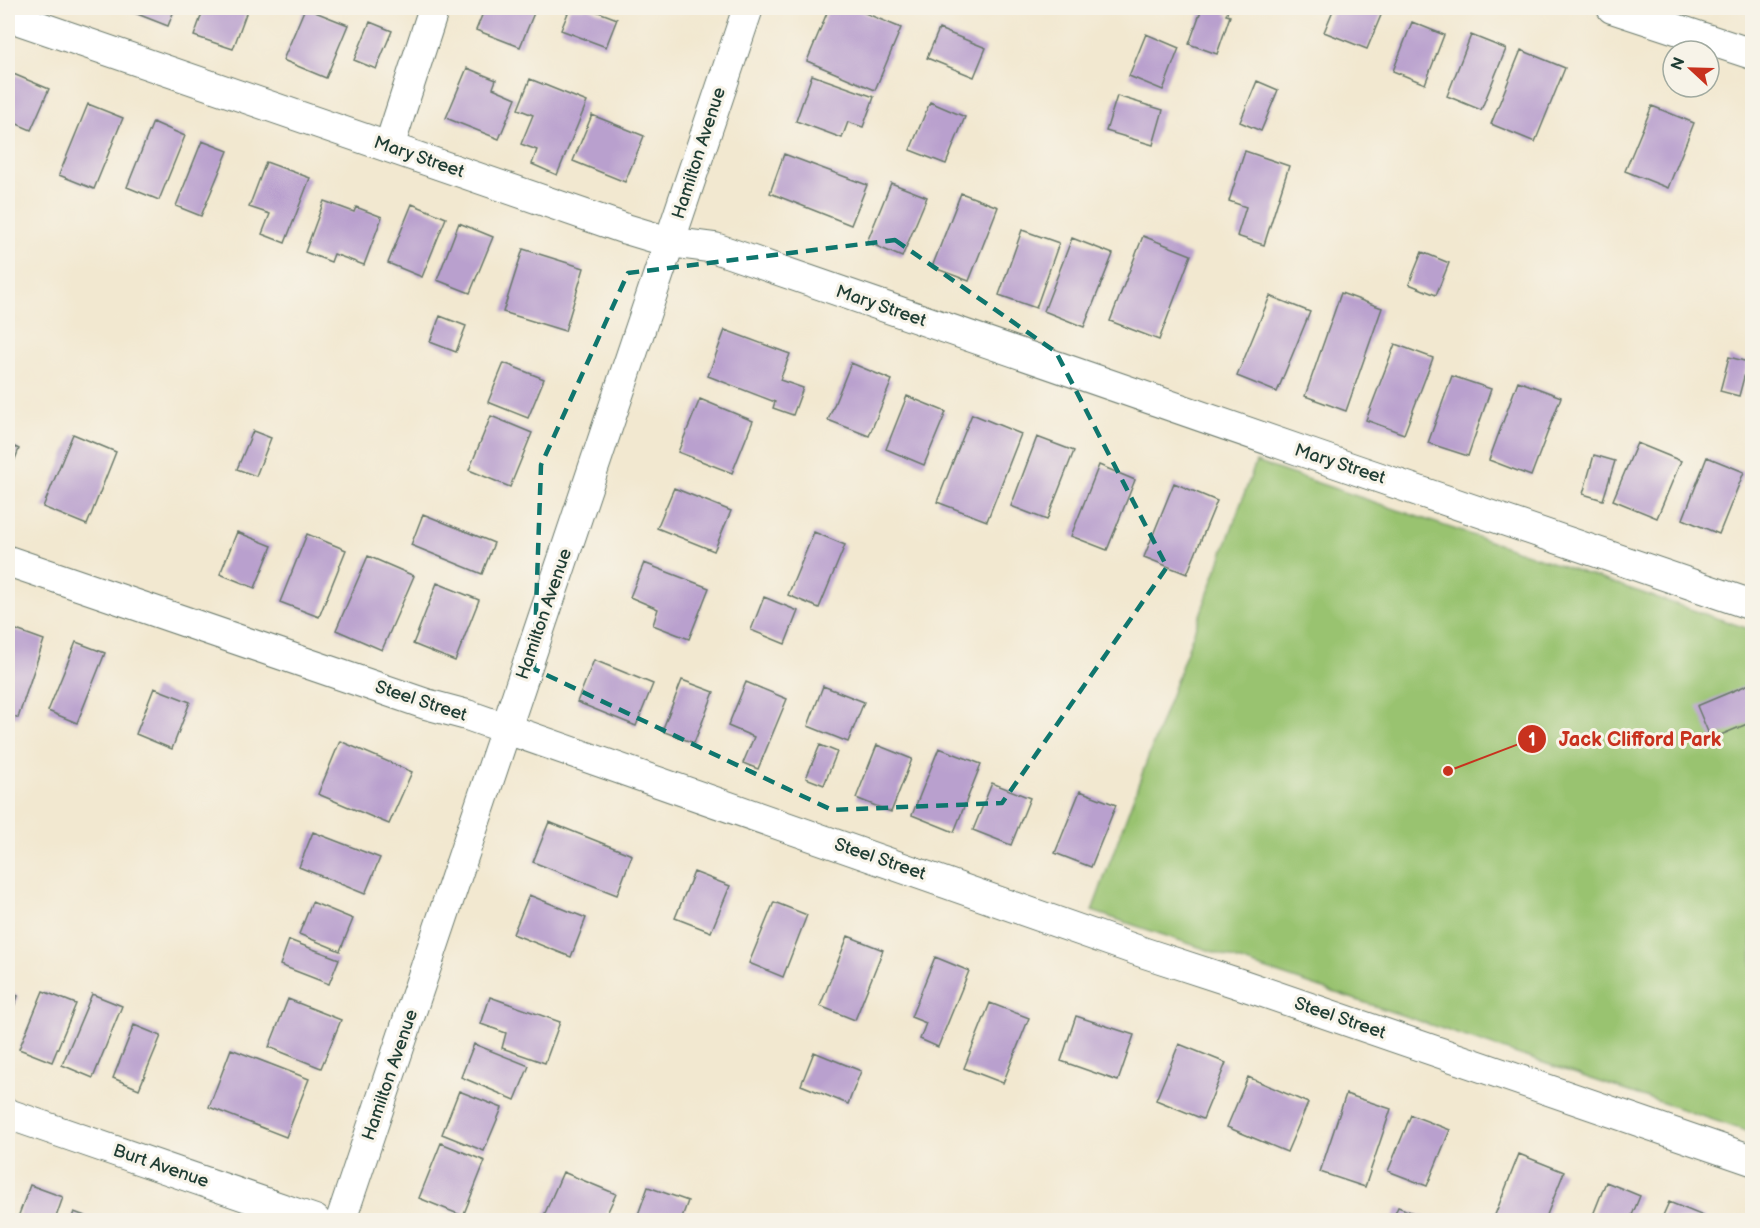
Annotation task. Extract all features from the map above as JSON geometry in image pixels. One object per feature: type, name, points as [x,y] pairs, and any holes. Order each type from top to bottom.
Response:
[{"type":"street","points":[[389,147],[434,8]]},
{"type":"street","name":"Hamilton Avenue","points":[[341,1221],[748,8]]},
{"type":"street","points":[[1612,8],[1752,54]]},
{"type":"street","name":"Mary Street","points":[[8,16],[669,242],[715,248],[1752,605]]},
{"type":"street","name":"Steel Street","points":[[8,561],[404,696],[467,715],[1145,953],[1243,984],[1752,1160]]},
{"type":"street","name":"Burt Avenue","points":[[8,1114],[315,1221]]},
{"type":"highlighted area","points":[[895,240],[1056,352],[1167,567],[1002,803],[832,810],[534,669],[541,465],[628,273]]},
{"type":"green space","points":[[1256,462],[1752,630],[1752,1133],[1092,911]]},
{"type":"building","points":[[122,8],[175,8],[168,26]]},
{"type":"building","points":[[204,8],[248,8],[233,49],[194,36]]},
{"type":"building","points":[[305,8],[348,25],[326,78],[283,60]]},
{"type":"building","points":[[485,8],[536,8],[520,47],[476,30]]},
{"type":"building","points":[[570,8],[588,8],[617,19],[606,47],[561,30]]},
{"type":"building","points":[[829,8],[853,8],[901,28],[875,90],[807,61]]},
{"type":"building","points":[[1202,8],[1229,8],[1226,15],[1230,16],[1217,54],[1189,44]]},
{"type":"building","points":[[1334,8],[1384,8],[1367,49],[1324,32]]},
{"type":"building","points":[[370,22],[392,31],[376,69],[354,60]]},
{"type":"building","points":[[1412,22],[1444,35],[1425,84],[1393,71]]},
{"type":"building","points":[[939,29],[986,48],[974,77],[927,58]]},
{"type":"building","points":[[1146,34],[1179,48],[1163,90],[1129,76]]},
{"type":"building","points":[[1471,35],[1506,49],[1481,110],[1447,96]]},
{"type":"building","points":[[1521,50],[1565,68],[1535,142],[1491,124]]},
{"type":"building","points":[[467,68],[496,80],[493,88],[516,98],[499,139],[446,118]]},
{"type":"building","points":[[11,73],[49,89],[31,130],[8,120],[8,80]]},
{"type":"building","points":[[812,75],[874,97],[863,127],[848,122],[842,138],[796,121]]},
{"type":"building","points":[[530,79],[587,102],[557,175],[532,164],[537,150],[521,144],[533,115],[518,109]]},
{"type":"building","points":[[1257,81],[1278,90],[1261,131],[1240,122]]},
{"type":"building","points":[[1117,96],[1163,110],[1153,145],[1106,131]]},
{"type":"building","points":[[930,102],[965,117],[946,164],[910,150]]},
{"type":"building","points":[[88,104],[123,118],[94,189],[59,175]]},
{"type":"building","points":[[1652,106],[1694,123],[1668,188],[1625,171]]},
{"type":"building","points":[[592,115],[644,136],[625,182],[573,161]]},
{"type":"building","points":[[153,122],[185,136],[159,200],[127,187]]},
{"type":"building","points":[[202,141],[228,151],[201,216],[176,206]]},
{"type":"building","points":[[1245,151],[1289,166],[1264,245],[1237,236],[1246,207],[1229,201]]},
{"type":"building","points":[[784,154],[867,185],[851,225],[770,193]]},
{"type":"building","points":[[266,162],[310,178],[285,243],[262,234],[270,214],[249,207]]},
{"type":"building","points":[[891,183],[927,197],[902,257],[867,242]]},
{"type":"building","points":[[961,193],[998,207],[969,281],[932,267]]},
{"type":"building","points":[[324,201],[354,212],[356,207],[382,217],[364,265],[334,254],[331,262],[305,252]]},
{"type":"building","points":[[412,204],[446,218],[422,277],[388,263]]},
{"type":"building","points":[[459,223],[493,237],[470,293],[437,280]]},
{"type":"building","points":[[1022,230],[1059,243],[1036,308],[999,295]]},
{"type":"building","points":[[1143,236],[1191,255],[1159,340],[1110,321]]},
{"type":"building","points":[[1072,238],[1113,254],[1084,327],[1044,311]]},
{"type":"building","points":[[523,249],[584,268],[565,331],[503,312]]},
{"type":"building","points":[[1422,252],[1449,263],[1436,295],[1409,284]]},
{"type":"building","points":[[1341,293],[1382,308],[1346,411],[1305,396]]},
{"type":"building","points":[[1270,296],[1310,312],[1277,392],[1237,376]]},
{"type":"building","points":[[440,316],[466,326],[456,352],[430,342]]},
{"type":"building","points":[[725,330],[790,354],[780,380],[803,388],[793,415],[773,408],[775,402],[708,376]]},
{"type":"building","points":[[1395,344],[1433,358],[1404,434],[1366,420]]},
{"type":"building","points":[[1729,357],[1748,362],[1739,396],[1720,391]]},
{"type":"building","points":[[504,363],[544,379],[528,418],[488,402]]},
{"type":"building","points":[[851,363],[892,380],[869,436],[828,420]]},
{"type":"building","points":[[1452,376],[1491,389],[1468,456],[1428,443]]},
{"type":"building","points":[[1518,381],[1561,397],[1531,476],[1489,460]]},
{"type":"building","points":[[907,396],[946,412],[924,465],[886,449]]},
{"type":"building","points":[[700,399],[753,421],[732,473],[678,452]]},
{"type":"building","points":[[972,414],[1021,434],[987,521],[937,502]]},
{"type":"building","points":[[491,416],[532,433],[510,487],[469,470]]},
{"type":"building","points":[[253,431],[271,438],[256,476],[237,469]]},
{"type":"building","points":[[73,434],[116,452],[87,525],[43,507]]},
{"type":"building","points":[[1037,437],[1074,451],[1047,520],[1011,506]]},
{"type":"building","points":[[1637,443],[1681,461],[1657,518],[1613,500]]},
{"type":"building","points":[[8,444],[19,449],[8,477]]},
{"type":"building","points":[[1594,455],[1615,461],[1603,500],[1583,494]]},
{"type":"building","points":[[1707,457],[1744,472],[1719,534],[1683,519]]},
{"type":"building","points":[[1099,465],[1135,480],[1107,550],[1071,536]]},
{"type":"building","points":[[1174,483],[1217,501],[1187,574],[1144,557]]},
{"type":"building","points":[[674,488],[731,511],[714,551],[657,528]]},
{"type":"building","points":[[423,514],[494,543],[482,574],[411,545]]},
{"type":"building","points":[[237,532],[272,546],[255,588],[220,574]]},
{"type":"building","points":[[814,532],[845,545],[819,608],[788,595]]},
{"type":"building","points":[[307,534],[346,550],[319,617],[280,602]]},
{"type":"building","points":[[368,556],[414,576],[382,650],[336,630]]},
{"type":"building","points":[[644,563],[709,588],[689,639],[653,625],[658,609],[630,597]]},
{"type":"building","points":[[437,583],[479,600],[455,661],[413,644]]},
{"type":"building","points":[[764,597],[798,611],[785,644],[751,630]]},
{"type":"building","points":[[8,627],[44,640],[18,718],[8,715]]},
{"type":"building","points":[[76,642],[105,653],[77,723],[48,711]]},
{"type":"building","points":[[594,660],[653,684],[636,726],[577,702]]},
{"type":"building","points":[[682,680],[714,692],[694,743],[662,731]]},
{"type":"building","points":[[746,682],[787,699],[758,769],[743,763],[754,737],[728,726]]},
{"type":"building","points":[[1752,683],[1752,722],[1711,739],[1697,706]]},
{"type":"building","points":[[823,686],[864,702],[848,742],[808,726]]},
{"type":"building","points":[[154,688],[190,702],[172,749],[136,734]]},
{"type":"building","points":[[340,741],[412,772],[389,824],[318,794]]},
{"type":"building","points":[[820,745],[837,752],[824,785],[806,778]]},
{"type":"building","points":[[877,745],[912,759],[891,812],[856,798]]},
{"type":"building","points":[[939,748],[981,764],[954,832],[912,815]]},
{"type":"building","points":[[992,783],[1030,798],[1011,845],[973,830]]},
{"type":"building","points":[[1080,791],[1116,805],[1091,867],[1055,853]]},
{"type":"building","points":[[549,822],[632,855],[617,895],[533,862]]},
{"type":"building","points":[[313,832],[380,858],[365,894],[299,867]]},
{"type":"building","points":[[694,872],[730,886],[711,932],[675,918]]},
{"type":"building","points":[[529,895],[586,918],[571,957],[513,934]]},
{"type":"building","points":[[312,902],[353,919],[340,951],[299,934]]},
{"type":"building","points":[[774,902],[807,915],[783,977],[749,963]]},
{"type":"building","points":[[848,936],[883,950],[855,1020],[820,1006]]},
{"type":"building","points":[[289,940],[339,959],[329,984],[280,965]]},
{"type":"building","points":[[935,957],[969,971],[938,1047],[920,1039],[926,1023],[911,1017]]},
{"type":"building","points":[[43,991],[76,1004],[52,1062],[19,1049]]},
{"type":"building","points":[[8,992],[18,996],[8,1022]]},
{"type":"building","points":[[92,994],[122,1006],[93,1078],[62,1065]]},
{"type":"building","points":[[490,997],[560,1022],[545,1063],[502,1048],[506,1033],[481,1024]]},
{"type":"building","points":[[288,999],[341,1020],[321,1068],[269,1047]]},
{"type":"building","points":[[990,1003],[1029,1018],[1003,1083],[964,1068]]},
{"type":"building","points":[[1076,1016],[1134,1035],[1118,1081],[1061,1061]]},
{"type":"building","points":[[134,1025],[161,1036],[139,1089],[113,1078]]},
{"type":"building","points":[[474,1044],[529,1066],[515,1100],[461,1077]]},
{"type":"building","points":[[1179,1044],[1226,1063],[1203,1119],[1156,1100]]},
{"type":"building","points":[[231,1049],[309,1079],[286,1137],[209,1107]]},
{"type":"building","points":[[814,1052],[861,1071],[848,1104],[801,1085]]},
{"type":"building","points":[[1248,1077],[1308,1103],[1287,1152],[1227,1127]]},
{"type":"building","points":[[459,1091],[502,1108],[484,1151],[442,1134]]},
{"type":"building","points":[[1346,1094],[1391,1109],[1365,1187],[1320,1172]]},
{"type":"building","points":[[1411,1115],[1450,1130],[1427,1186],[1388,1171]]},
{"type":"building","points":[[441,1143],[485,1161],[463,1216],[419,1198]]},
{"type":"building","points":[[1519,1154],[1564,1172],[1545,1220],[1493,1220]]},
{"type":"building","points":[[563,1172],[616,1194],[604,1220],[542,1220]]},
{"type":"building","points":[[1606,1182],[1640,1196],[1630,1220],[1591,1220]]},
{"type":"building","points":[[30,1185],[63,1197],[55,1220],[17,1220]]},
{"type":"building","points":[[648,1187],[688,1201],[681,1220],[636,1220]]},
{"type":"building","points":[[1669,1202],[1706,1217],[1704,1220],[1661,1220]]},
{"type":"building","points":[[1398,1207],[1426,1218],[1425,1220],[1392,1220]]},
{"type":"building","points":[[74,1212],[96,1220],[71,1220]]},
{"type":"place","name":"Jack Clifford Park","points":[[1448,771]]}]
